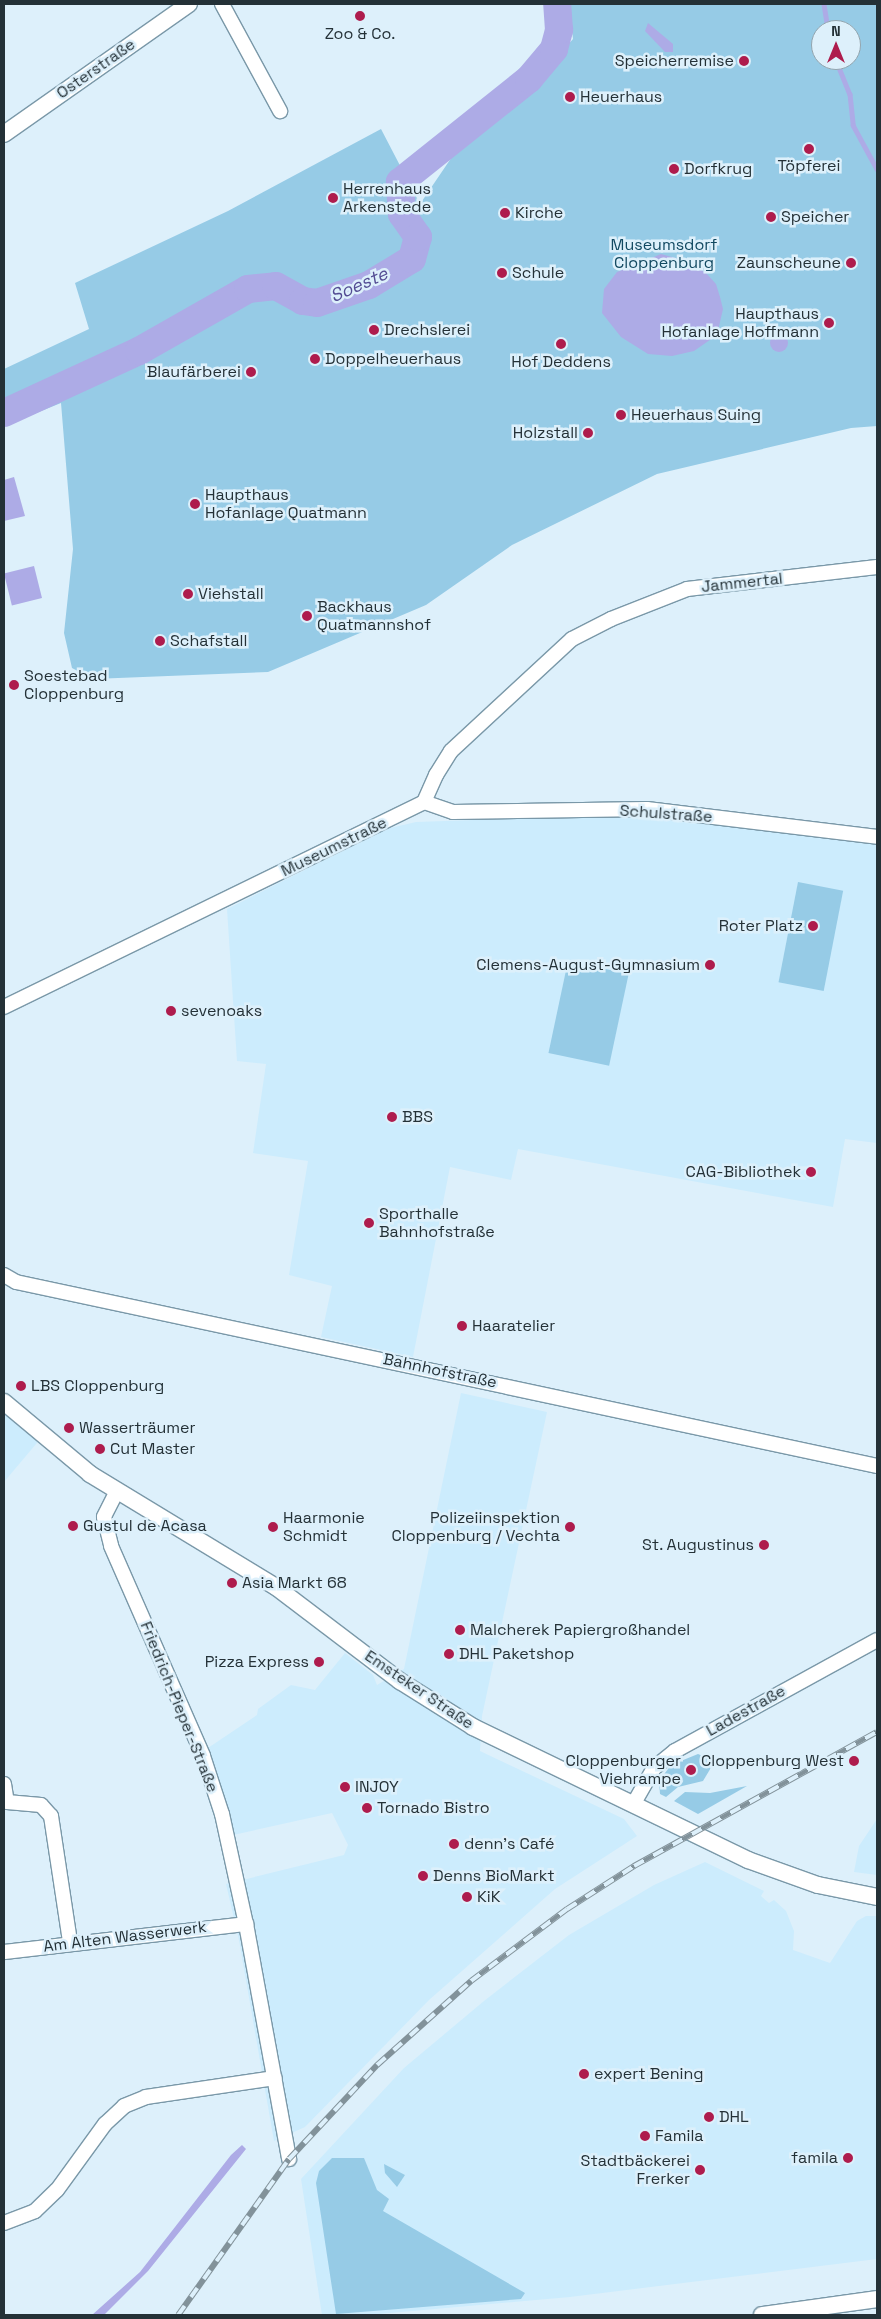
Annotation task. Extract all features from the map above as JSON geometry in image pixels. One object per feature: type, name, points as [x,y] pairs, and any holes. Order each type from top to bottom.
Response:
[{"type":"street","name":"Osterstraße","points":[[5,130],[189,4]]},
{"type":"street","points":[[222,4],[280,111]]},
{"type":"street","name":"Jammertal","points":[[424,802],[436,775],[451,751],[572,640],[611,619],[688,589],[877,567]]},
{"type":"street","name":"Schulstraße","points":[[424,802],[453,812],[647,809],[877,837]]},
{"type":"street","name":"Museumstraße","points":[[4,1007],[424,802]]},
{"type":"street","name":"Bahnhofstraße","points":[[4,1275],[16,1282],[877,1466]]},
{"type":"street","name":"Emsteker Straße","points":[[4,1402],[64,1455],[117,1490],[276,1587],[400,1681],[473,1727],[634,1803],[748,1860],[818,1885],[877,1897]]},
{"type":"street","name":"Friedrich-Pieper-Straße","points":[[117,1490],[104,1517],[111,1546],[203,1756],[222,1814],[246,1924],[289,2159]]},
{"type":"street","name":"Ladestraße","points":[[634,1803],[654,1768],[675,1751],[877,1640]]},
{"type":"street","points":[[4,1784],[7,1802],[42,1805],[51,1816],[70,1942]]},
{"type":"street","name":"Am Alten Wasserwerk","points":[[4,1952],[70,1942],[246,1924]]},
{"type":"street","points":[[4,2222],[36,2211],[57,2190],[105,2124],[124,2106],[146,2097],[275,2078]]},
{"type":"street","points":[[762,2315],[877,2299]]},
{"type":"shaded area","points":[[648,23],[673,44],[673,52],[665,52],[645,31]]},
{"type":"shaded area","points":[[661,254],[686,261],[706,273],[716,284],[723,309],[717,335],[694,351],[672,356],[648,354],[621,337],[602,313],[604,289],[617,272]]},
{"type":"shaded area","points":[[779,334],[785,337],[788,343],[785,349],[779,352],[773,349],[770,343],[773,337]]},
{"type":"shaded area","points":[[14,477],[25,516],[4,521],[4,480]]},
{"type":"shaded area","points":[[34,566],[42,598],[12,606],[4,573]]},
{"type":"shaded area","points":[[648,814],[877,845],[877,1143],[845,1139],[833,1207],[518,1149],[511,1180],[450,1167],[413,1357],[321,1337],[332,1286],[289,1275],[308,1161],[253,1153],[266,1064],[237,1061],[227,909],[386,829],[416,822]]},
{"type":"shaded area","points":[[4,1392],[47,1431],[4,1482]]},
{"type":"shaded area","points":[[461,1393],[547,1412],[482,1716],[480,1751],[624,1819],[637,1836],[555,1889],[429,2000],[305,2127],[274,2141],[239,1940],[226,1884],[344,1855],[348,1845],[332,1813],[233,1835],[205,1750],[257,1715],[258,1709],[291,1685],[315,1690],[345,1653],[373,1675],[377,1685],[404,1669]]},
{"type":"shaded area","points":[[877,1819],[877,1875],[854,1872],[859,1846]]},
{"type":"shaded area","points":[[705,1862],[764,1891],[761,1896],[769,1903],[774,1900],[786,1911],[794,1931],[793,1950],[830,1963],[857,1921],[866,1916],[877,1916],[877,2259],[570,2297],[368,2315],[322,2315],[301,2179],[404,2068],[484,2001],[569,1935],[654,1885]]},
{"type":"shaded area","points":[[242,2145],[246,2149],[148,2271],[104,2315],[92,2315],[140,2272],[231,2155]]},
{"type":"green space","name":"Museumsdorf Cloppenburg","points":[[569,4],[877,4],[877,426],[851,428],[657,474],[512,545],[426,605],[268,672],[93,679],[72,668],[64,633],[73,549],[61,403],[4,426],[4,369],[89,329],[75,283],[228,211],[381,129],[420,204],[458,148],[517,102],[573,39]]},
{"type":"green space","name":"Roter Platz","points":[[798,882],[843,891],[824,991],[779,982]]},
{"type":"green space","points":[[568,961],[629,974],[609,1066],[548,1053]]},
{"type":"green space","points":[[698,1754],[715,1761],[703,1781],[678,1787],[666,1797],[660,1794],[659,1781],[671,1765]]},
{"type":"green space","points":[[747,1786],[698,1814],[674,1801],[685,1792],[710,1793]]},
{"type":"green space","points":[[332,2158],[364,2158],[377,2190],[389,2199],[383,2211],[525,2293],[521,2299],[336,2314],[316,2183],[319,2171]]},
{"type":"green space","points":[[384,2164],[405,2175],[397,2187],[385,2173]]},
{"type":"waterway","name":"Soeste","points":[[4,413],[139,351],[248,289],[276,286],[303,301],[317,303],[369,285],[412,259],[418,237],[402,214],[400,182],[529,79],[554,49],[559,30],[557,4]]},
{"type":"waterway","points":[[824,4],[826,20]]},
{"type":"waterway","points":[[840,70],[850,94],[853,125],[877,169]]},
{"type":"railway","points":[[178,2315],[289,2159],[377,2065],[471,1981],[567,1909],[634,1866],[877,1732]]},
{"type":"place","name":"Zoo & Co.","points":[[360,16]]},
{"type":"place","name":"Speicherremise","points":[[744,61]]},
{"type":"place","name":"Heuerhaus","points":[[570,97]]},
{"type":"place","name":"Töpferei","points":[[809,149]]},
{"type":"place","name":"Dorfkrug","points":[[674,169]]},
{"type":"place","name":"Herrenhaus Arkenstede","points":[[333,198]]},
{"type":"place","name":"Kirche","points":[[505,213]]},
{"type":"place","name":"Speicher","points":[[771,217]]},
{"type":"place","name":"Zaunscheune","points":[[851,263]]},
{"type":"place","name":"Schule","points":[[502,273]]},
{"type":"place","name":"Haupthaus Hofanlage Hoffmann","points":[[829,323]]},
{"type":"place","name":"Drechslerei","points":[[374,330]]},
{"type":"place","name":"Hof Deddens","points":[[561,344]]},
{"type":"place","name":"Doppelheuerhaus","points":[[315,359]]},
{"type":"place","name":"Blaufärberei","points":[[251,372]]},
{"type":"place","name":"Heuerhaus Suing","points":[[621,415]]},
{"type":"place","name":"Holzstall","points":[[588,433]]},
{"type":"place","name":"Haupthaus Hofanlage Quatmann","points":[[195,504]]},
{"type":"place","name":"Viehstall","points":[[188,594]]},
{"type":"place","name":"Backhaus Quatmannshof","points":[[307,616]]},
{"type":"place","name":"Schafstall","points":[[160,641]]},
{"type":"place","name":"Soestebad Cloppenburg","points":[[14,685]]},
{"type":"place","name":"Roter Platz","points":[[813,926]]},
{"type":"place","name":"Clemens-August-Gymnasium","points":[[710,965]]},
{"type":"place","name":"sevenoaks","points":[[171,1011]]},
{"type":"place","name":"BBS","points":[[392,1117]]},
{"type":"place","name":"CAG-Bibliothek","points":[[811,1172]]},
{"type":"place","name":"Sporthalle Bahnhofstraße","points":[[369,1223]]},
{"type":"place","name":"Haaratelier","points":[[462,1326]]},
{"type":"place","name":"LBS Cloppenburg","points":[[21,1386]]},
{"type":"place","name":"Wasserträumer","points":[[69,1428]]},
{"type":"place","name":"Cut Master","points":[[100,1449]]},
{"type":"place","name":"Gustul de Acasa","points":[[73,1526]]},
{"type":"place","name":"Haarmonie Schmidt","points":[[273,1527]]},
{"type":"place","name":"Polizeiinspektion Cloppenburg / Vechta","points":[[570,1527]]},
{"type":"place","name":"St. Augustinus","points":[[764,1545]]},
{"type":"place","name":"Asia Markt 68","points":[[232,1583]]},
{"type":"place","name":"Malcherek Papiergroßhandel","points":[[460,1630]]},
{"type":"place","name":"DHL Paketshop","points":[[449,1654]]},
{"type":"place","name":"Pizza Express","points":[[319,1662]]},
{"type":"place","name":"Cloppenburg West","points":[[854,1761]]},
{"type":"place","name":"Cloppenburger Viehrampe","points":[[691,1770]]},
{"type":"place","name":"INJOY","points":[[345,1787]]},
{"type":"place","name":"Tornado Bistro","points":[[367,1808]]},
{"type":"place","name":"denn's Café","points":[[454,1844]]},
{"type":"place","name":"Denns BioMarkt","points":[[423,1876]]},
{"type":"place","name":"KiK","points":[[467,1897]]},
{"type":"place","name":"expert Bening","points":[[584,2074]]},
{"type":"place","name":"DHL","points":[[709,2117]]},
{"type":"place","name":"Famila","points":[[645,2136]]},
{"type":"place","name":"famila","points":[[848,2158]]},
{"type":"place","name":"Stadtbäckerei Frerker","points":[[700,2170]]}]
